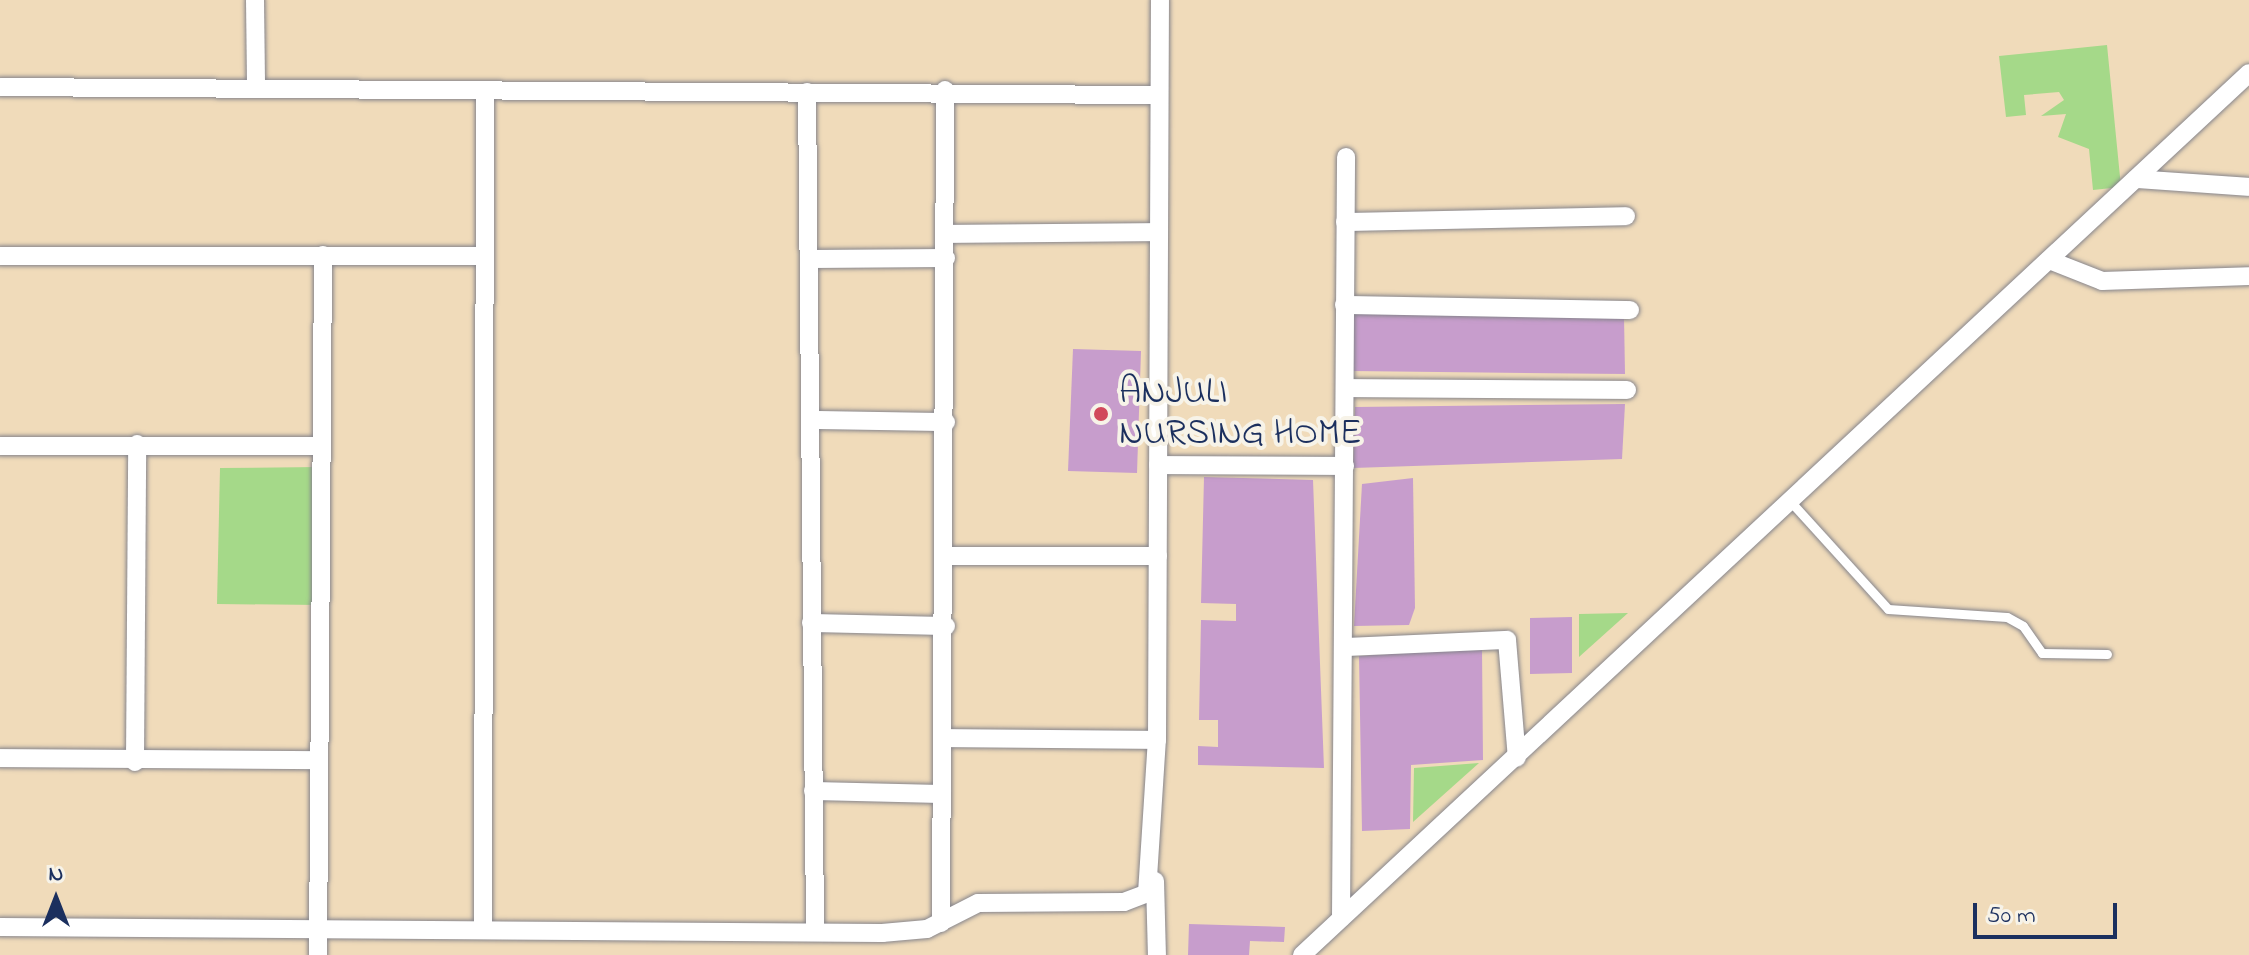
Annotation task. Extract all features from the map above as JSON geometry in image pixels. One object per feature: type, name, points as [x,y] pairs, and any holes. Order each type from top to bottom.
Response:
[{"type":"street","points":[[255,0],[256,88]]},
{"type":"street","points":[[0,927],[483,927],[904,932],[941,923],[978,903],[1139,899],[1153,885],[1157,740],[1157,95],[1160,0]]},
{"type":"street","points":[[1302,955],[2249,73]]},
{"type":"street","points":[[0,87],[485,92],[945,90],[1157,95]]},
{"type":"street","points":[[941,923],[946,626],[945,90]]},
{"type":"street","points":[[483,927],[485,92]]},
{"type":"street","points":[[807,92],[811,259],[815,931]]},
{"type":"street","points":[[1341,918],[1346,157]]},
{"type":"street","points":[[2136,179],[2249,187]]},
{"type":"street","points":[[1345,222],[1626,216]]},
{"type":"street","points":[[947,234],[1159,232]]},
{"type":"street","points":[[318,955],[323,255]]},
{"type":"street","points":[[0,256],[485,256]]},
{"type":"street","points":[[811,259],[946,258]]},
{"type":"street","points":[[2049,260],[2102,281],[2249,276]]},
{"type":"street","points":[[1344,305],[1630,310]]},
{"type":"street","points":[[1346,388],[1627,390]]},
{"type":"street","points":[[812,420],[946,422]]},
{"type":"street","points":[[135,762],[137,444]]},
{"type":"street","points":[[0,446],[320,446]]},
{"type":"street","points":[[1158,465],[1345,466]]},
{"type":"street","points":[[946,556],[1158,556]]},
{"type":"street","points":[[811,623],[946,626]]},
{"type":"street","points":[[1344,647],[1507,640],[1517,758]]},
{"type":"street","points":[[944,738],[1157,740]]},
{"type":"street","points":[[0,758],[135,762],[319,760]]},
{"type":"street","points":[[813,791],[942,794]]},
{"type":"street","points":[[1154,838],[1157,955]]},
{"type":"lane","points":[[1791,502],[1888,609],[2007,617],[2023,626],[2042,653],[2107,654]]},
{"type":"green space","points":[[2107,45],[2121,187],[2093,190],[2089,149],[2058,137],[2066,114],[2041,116],[2064,100],[2059,92],[2024,95],[2026,115],[2006,117],[1999,56]]},
{"type":"green space","points":[[319,467],[319,605],[217,604],[220,468]]},
{"type":"green space","points":[[1628,613],[1579,657],[1579,614]]},
{"type":"green space","points":[[1479,763],[1413,822],[1414,768]]},
{"type":"building","points":[[1350,312],[1624,316],[1625,374],[1351,371]]},
{"type":"building","points":[[1073,349],[1141,351],[1137,473],[1068,471]]},
{"type":"building","points":[[1625,404],[1622,459],[1353,468],[1355,407]]},
{"type":"building","points":[[1204,477],[1313,480],[1324,768],[1198,765],[1198,746],[1218,747],[1218,720],[1199,720],[1201,620],[1236,621],[1236,604],[1201,603]]},
{"type":"building","points":[[1413,478],[1415,608],[1409,625],[1354,626],[1362,484]]},
{"type":"building","points":[[1572,617],[1572,673],[1530,674],[1530,618]]},
{"type":"building","points":[[1482,648],[1483,760],[1411,765],[1410,829],[1362,831],[1359,656]]},
{"type":"building","points":[[1189,924],[1285,927],[1284,942],[1250,941],[1249,955],[1188,955]]},
{"type":"place","name":"ANJULI NURSING HOME","points":[[1101,414]]}]
